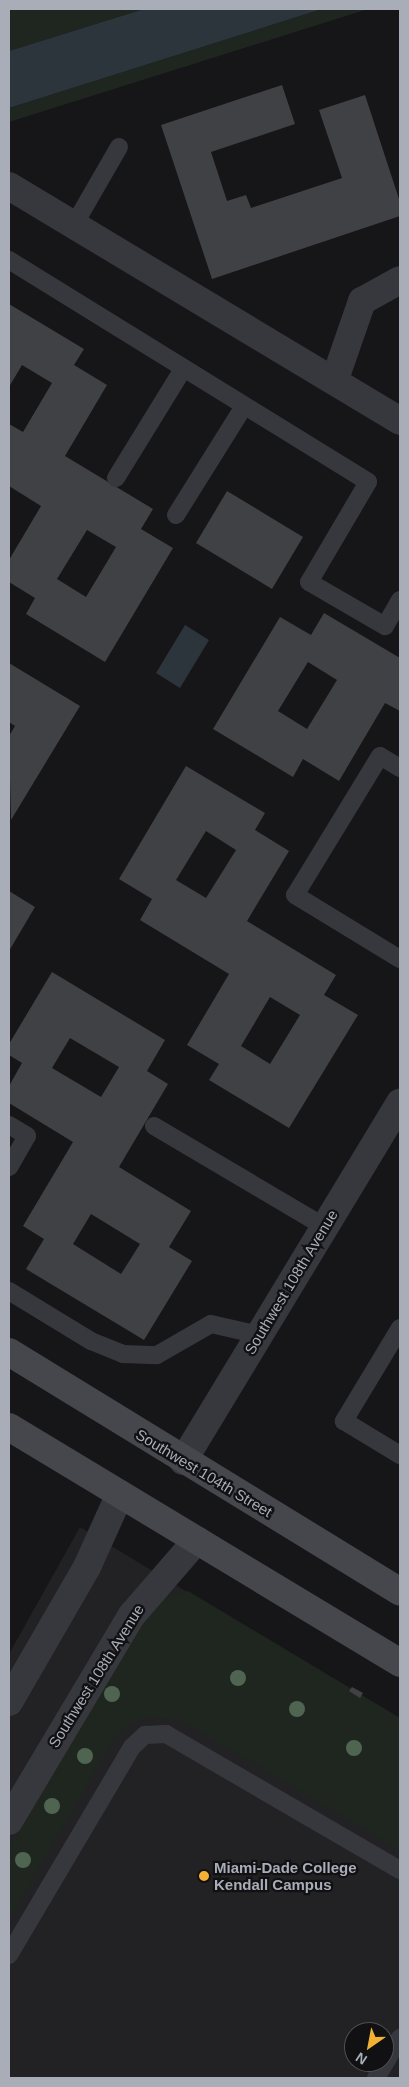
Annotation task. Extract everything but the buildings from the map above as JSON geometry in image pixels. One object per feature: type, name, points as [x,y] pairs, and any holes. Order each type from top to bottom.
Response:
[{"type":"main road","name":"Southwest 104th Street","points":[[9,1352],[183,1461],[400,1592]]},
{"type":"main road","points":[[9,1427],[400,1663]]},
{"type":"street","points":[[9,186],[335,379],[400,421]]},
{"type":"street","points":[[335,379],[362,300],[400,280]]},
{"type":"street","name":"Southwest 108th Avenue","points":[[183,1461],[400,1103]]},
{"type":"street","points":[[9,1702],[87,1567],[120,1494]]},
{"type":"street","name":"Southwest 108th Avenue","points":[[9,1821],[132,1615],[198,1540]]},
{"type":"lane","points":[[74,224],[119,147]]},
{"type":"lane","points":[[9,260],[368,482],[309,582],[385,626],[400,600]]},
{"type":"lane","points":[[116,478],[183,369]]},
{"type":"lane","points":[[176,515],[244,406]]},
{"type":"lane","points":[[400,768],[380,756],[295,896],[400,959]]},
{"type":"lane","points":[[9,1125],[28,1136],[9,1166]]},
{"type":"lane","points":[[154,1126],[325,1227]]},
{"type":"lane","points":[[9,1291],[91,1342],[123,1354],[158,1355],[212,1324],[259,1335]]},
{"type":"lane","points":[[400,1328],[344,1421],[400,1455]]},
{"type":"lane","points":[[9,1955],[132,1747],[145,1735],[166,1734],[400,1870]]},
{"type":"lane","points":[[376,2078],[400,2038]]},
{"type":"shaded area","points":[[9,9],[144,9],[9,51]]},
{"type":"shaded area","points":[[144,9],[322,9],[9,108],[9,51]]},
{"type":"shaded area","points":[[322,9],[368,9],[9,122],[9,108]]},
{"type":"shaded area","points":[[185,625],[209,640],[180,688],[156,673]]},
{"type":"shaded area","name":"Miami-Dade College Kendall Campus","points":[[80,1527],[400,1721],[400,2078],[9,2078],[9,1654]]},
{"type":"shaded area","points":[[188,1591],[400,1718],[400,1850],[181,1721],[149,1717],[133,1722],[114,1739],[9,1919],[9,1849],[148,1612],[163,1598]]},
{"type":"place","name":"Miami-Dade College Kendall Campus","points":[[204,1876]]}]
